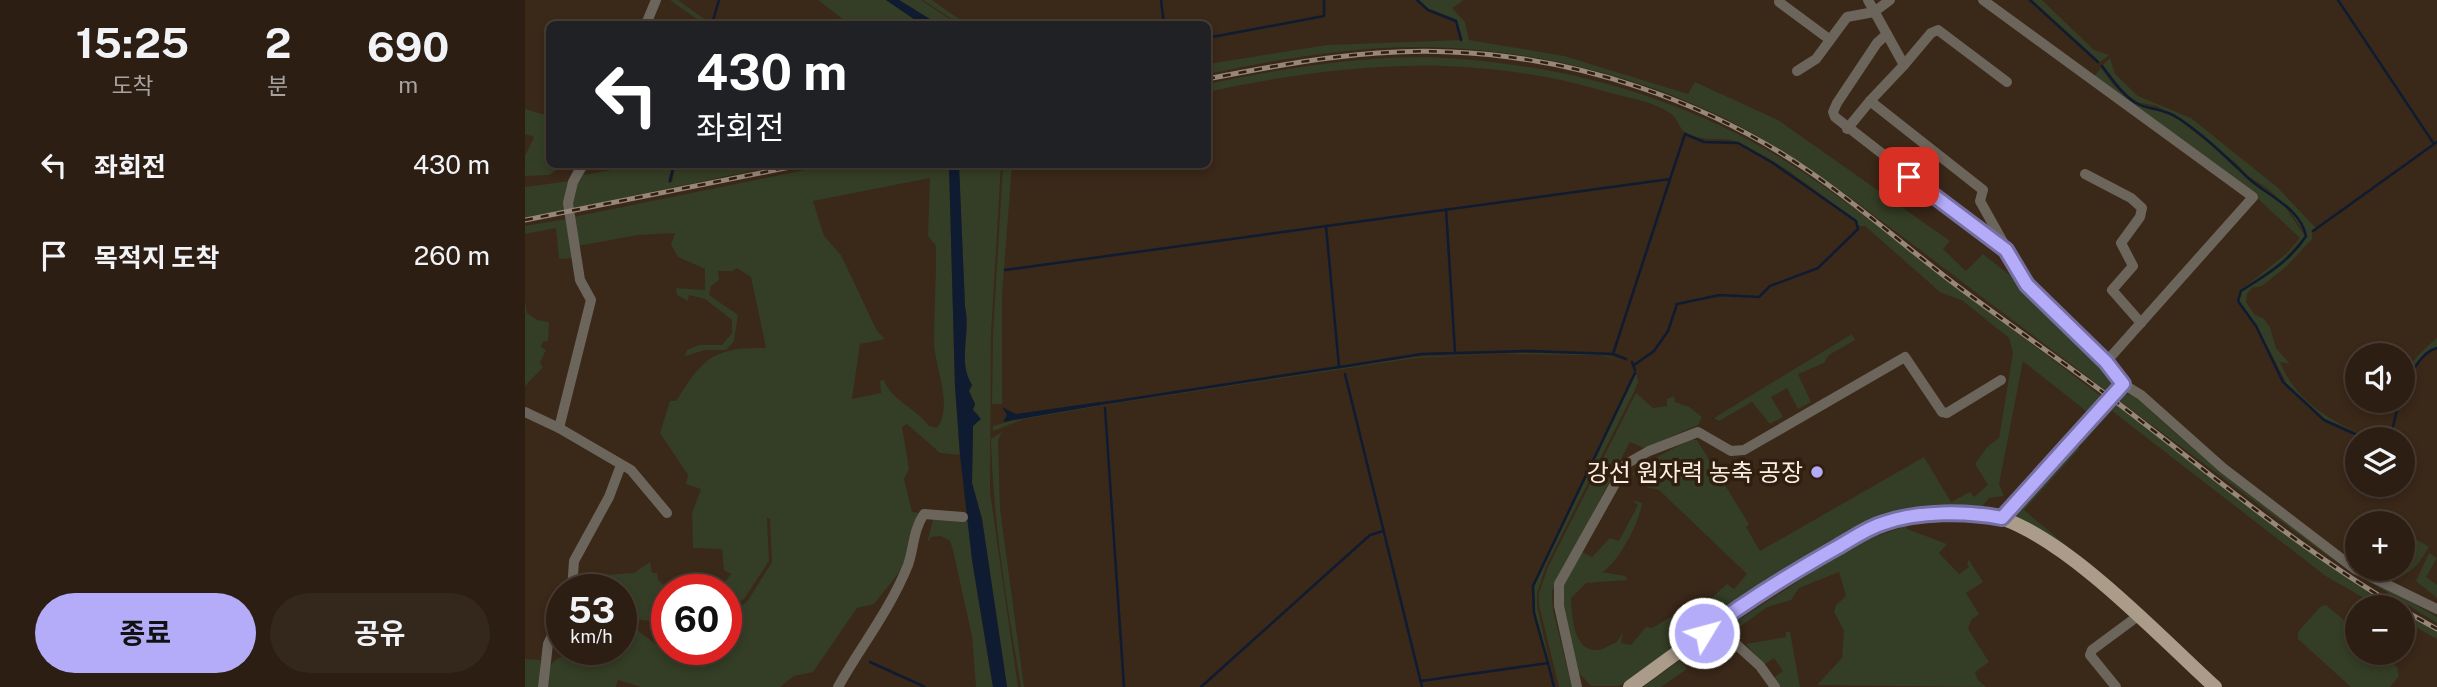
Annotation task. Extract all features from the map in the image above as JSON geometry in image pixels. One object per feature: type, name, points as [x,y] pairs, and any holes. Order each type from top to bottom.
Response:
[{"type":"main road","points":[[1630,687],[1780,581],[1884,523],[1929,515],[1985,515],[2002,518],[2051,544],[2138,616],[2215,687]]},
{"type":"street","points":[[647,21],[656,0]]},
{"type":"street","points":[[1868,0],[1904,65]]},
{"type":"street","points":[[1797,71],[1816,59],[1847,17],[1874,12],[1890,0]]},
{"type":"street","points":[[1983,0],[2253,197],[2106,362]]},
{"type":"street","points":[[1779,2],[1829,39]]},
{"type":"street","points":[[1847,129],[1931,33],[1938,30],[2007,82]]},
{"type":"street","points":[[1887,34],[1877,43],[1832,112],[1847,129],[2006,250]]},
{"type":"street","points":[[1870,101],[1983,190],[1980,201],[2027,285],[2106,362],[2123,384],[2141,395],[2223,468],[2355,569],[2437,609]]},
{"type":"street","points":[[559,428],[591,300],[580,280],[568,203],[573,182],[581,168]]},
{"type":"street","points":[[2085,174],[2131,198],[2142,208],[2140,217],[2121,243],[2133,266],[2112,290],[2141,323]]},
{"type":"street","points":[[1587,687],[1577,684],[1559,606],[1559,584],[1626,464],[1649,451],[1699,432],[1731,451],[1744,450],[1905,356],[1942,412],[1947,413],[2001,380]]},
{"type":"street","points":[[2002,518],[2123,384]]},
{"type":"street","points":[[525,412],[559,428],[643,480],[667,513]]},
{"type":"street","points":[[573,574],[574,561],[609,497],[621,465]]},
{"type":"street","points":[[838,687],[887,609],[908,564],[917,525],[924,514],[963,517]]},
{"type":"street","points":[[2116,687],[2092,662],[2090,655],[2092,650],[2138,616]]},
{"type":"street","points":[[1715,625],[1760,666],[1775,687]]},
{"type":"street","points":[[543,687],[546,661]]},
{"type":"green space","points":[[670,0],[678,0],[707,21],[700,21]]},
{"type":"green space","points":[[818,0],[886,0],[920,21],[845,21]]},
{"type":"green space","points":[[899,0],[921,0],[952,21],[933,21]]},
{"type":"green space","points":[[923,0],[932,0],[962,21],[954,21]]},
{"type":"green space","points":[[1419,0],[1464,0],[1452,8],[1465,22],[1469,40],[1564,56],[1688,94],[1695,82],[1778,120],[1950,241],[1943,249],[1966,271],[1983,254],[2022,285],[2112,374],[2116,385],[2109,393],[1805,166],[1732,122],[1660,91],[1622,78],[1545,59],[1427,47],[1316,54],[1211,73],[1211,64],[1327,45],[1463,40],[1457,20],[1429,9]]},
{"type":"green space","points":[[2032,0],[2042,0],[2094,50],[2109,55],[2100,62]]},
{"type":"green space","points":[[1426,57],[1476,60],[1574,76],[1621,88],[1714,123],[1758,145],[1823,186],[2106,400],[2091,415],[2023,361],[1999,484],[2004,496],[1989,498],[1982,507],[1893,513],[1849,529],[1712,619],[1620,686],[1591,686],[1578,672],[1561,602],[1562,586],[1582,552],[1592,557],[1610,538],[1619,541],[1638,505],[1632,500],[1642,503],[1637,520],[1615,560],[1602,572],[1625,576],[1628,580],[1586,583],[1571,598],[1575,631],[1578,639],[1589,649],[1599,650],[1617,642],[1623,632],[1621,643],[1631,645],[1646,627],[1652,628],[1669,618],[1700,609],[1727,584],[1734,589],[1747,574],[1659,490],[1637,485],[1638,476],[1632,475],[1635,469],[1689,440],[1697,440],[1749,524],[1746,527],[1760,551],[1924,457],[1951,502],[1970,492],[1974,497],[1988,485],[1975,464],[1987,447],[1999,438],[2013,353],[2009,338],[1963,301],[1940,292],[1865,226],[1859,226],[1856,221],[1784,168],[1732,140],[1700,138],[1686,133],[1670,113],[1645,102],[1550,78],[1452,66],[1404,66],[1307,74],[1211,91],[1211,83],[1289,69],[1371,59]]},
{"type":"green space","points":[[2110,58],[2115,74],[2138,96],[2191,118],[2277,187],[2316,228],[2312,231],[2312,239],[2287,266],[2262,286],[2252,288],[2247,294],[2246,302],[2255,315],[2263,318],[2270,327],[2276,348],[2290,364],[2280,362],[2296,389],[2318,410],[2346,427],[2324,419],[2288,386],[2257,326],[2239,301],[2242,291],[2285,261],[2307,236],[2287,207],[2267,188],[2248,176],[2236,163],[2178,118],[2157,106],[2136,102],[2116,86],[2102,66]]},
{"type":"green space","points":[[2101,68],[2115,87],[2135,103],[2156,108],[2178,119],[2286,208],[2305,236],[2277,267],[2241,290],[2286,254],[2300,238],[2257,198],[2094,76]]},
{"type":"green space","points":[[525,109],[546,115],[546,168],[560,168],[549,175],[525,176],[525,156],[534,137],[525,134]]},
{"type":"green space","points":[[584,168],[588,168],[584,175],[623,168],[671,168],[668,183],[672,182],[675,168],[765,168],[571,209],[572,192]]},
{"type":"green space","points":[[815,168],[949,168],[955,386],[960,455],[940,453],[907,424],[902,427],[909,469],[904,479],[912,512],[920,513],[905,565],[874,604],[857,608],[813,672],[794,676],[780,687],[641,687],[618,680],[616,687],[545,687],[551,665],[637,665],[637,630],[651,641],[651,665],[742,665],[742,605],[747,602],[772,562],[770,519],[767,518],[769,561],[742,600],[742,574],[731,574],[724,570],[722,549],[693,548],[692,513],[701,489],[686,484],[688,475],[660,433],[670,401],[676,401],[702,365],[721,353],[766,348],[751,277],[737,268],[732,271],[718,271],[719,280],[711,286],[709,295],[738,315],[734,341],[726,350],[705,350],[685,356],[687,350],[699,345],[722,345],[732,333],[732,320],[705,299],[689,295],[688,301],[677,295],[676,288],[705,290],[705,269],[678,257],[671,245],[675,233],[638,235],[578,246],[573,217]],"holes":[[[930,178],[928,236],[936,246],[934,341],[944,397],[942,419],[937,428],[929,426],[898,399],[884,380],[880,381],[881,393],[852,399],[860,344],[885,339],[877,331],[841,255],[824,236],[813,201]]]},
{"type":"green space","points":[[959,168],[1001,168],[991,334],[990,492],[1018,687],[1007,687],[982,519],[972,483],[973,426],[979,415],[973,410],[975,404],[969,391],[972,385],[965,366]]},
{"type":"green space","points":[[1003,168],[1012,168],[1002,295],[1002,404],[992,404],[993,334]]},
{"type":"green space","points":[[570,181],[565,210],[525,217],[525,187]]},
{"type":"green space","points":[[566,219],[572,258],[559,259],[556,228],[525,234],[525,226]]},
{"type":"green space","points":[[525,300],[527,313],[537,320],[549,322],[548,341],[543,342],[541,347],[546,350],[540,363],[543,367],[525,386]]},
{"type":"green space","points":[[1852,334],[1855,340],[1829,355],[1824,363],[1798,374],[1811,402],[1798,409],[1787,388],[1771,397],[1783,417],[1770,424],[1752,402],[1719,421],[1714,418]]},
{"type":"green space","points":[[2437,338],[2437,348],[2425,354],[2415,366],[2415,360]]},
{"type":"green space","points":[[1520,353],[1602,354],[1626,362],[1601,355],[1498,354],[1415,358],[1024,419],[993,431],[993,426],[1025,417],[1414,357]]},
{"type":"green space","points":[[1636,373],[1638,382],[1634,392],[1546,566],[1537,593],[1537,606],[1555,687],[1535,612],[1534,586]]},
{"type":"green space","points":[[1636,393],[1653,408],[1667,406],[1667,399],[1674,396],[1675,402],[1689,407],[1702,417],[1698,425],[1644,448],[1630,442],[1552,591],[1553,610],[1572,687],[1559,687],[1539,605],[1539,593],[1548,567]]},
{"type":"green space","points":[[2124,394],[2133,395],[2209,462],[2282,518],[2345,561],[2345,567],[2329,557],[2117,399]]},
{"type":"green space","points":[[2113,402],[2305,548],[2345,575],[2345,581],[2355,581],[2376,595],[2359,595],[2327,577],[2112,411],[2082,444],[2081,438]]},
{"type":"green space","points":[[1002,432],[998,440],[1000,509],[1024,687],[1021,687],[1001,564],[995,502],[991,439]]},
{"type":"green space","points":[[2075,446],[2080,448],[2024,510],[2105,578],[2014,516],[2015,510]]},
{"type":"green space","points":[[933,520],[966,520],[970,523],[972,560],[993,687],[976,687],[972,636],[953,550],[950,541],[941,536],[931,537],[927,543]]},
{"type":"green space","points":[[1906,526],[1907,529],[1947,544],[1939,553],[1959,574],[1969,567],[1969,560],[1983,582],[1966,593],[1979,614],[1971,620],[1968,629],[1989,662],[1975,672],[1978,680],[1986,687],[1817,685],[1842,658],[1844,631],[1834,612],[1836,605],[1846,596],[1839,572],[1799,588],[1791,600],[1767,607],[1737,629],[1734,623],[1857,543]]},
{"type":"green space","points":[[2415,538],[2429,547],[2415,566]]},
{"type":"green space","points":[[2429,553],[2437,558],[2426,577],[2437,585],[2437,598],[2416,581]]},
{"type":"green space","points":[[650,562],[652,573],[657,573],[651,574],[651,621],[637,621],[637,574],[620,574],[634,573]]},
{"type":"green space","points":[[2368,581],[2377,581],[2400,595],[2391,595]]},
{"type":"green space","points":[[2415,604],[2437,617],[2437,623],[2415,610]]},
{"type":"green space","points":[[2326,605],[2345,621],[2345,665],[2395,665],[2399,676],[2390,687],[2351,687],[2298,639],[2298,632],[2320,607]]},
{"type":"green space","points":[[2415,619],[2437,632],[2437,639],[2415,627]]},
{"type":"green space","points":[[1786,632],[1790,632],[1800,687],[1778,687],[1772,679],[1783,671],[1774,658],[1764,665],[1746,644],[1786,637]]},
{"type":"green space","points":[[525,659],[540,660],[540,687],[525,687]]},
{"type":"green space","points":[[1680,660],[1687,669],[1661,687],[1643,687]]},
{"type":"water","points":[[886,0],[899,0],[933,21],[917,21]]},
{"type":"water","points":[[949,168],[959,168],[966,317],[965,366],[972,385],[969,391],[975,404],[973,410],[981,419],[973,426],[972,483],[982,519],[1007,687],[993,687],[972,560],[955,386]]},
{"type":"water","points":[[1100,402],[1100,405],[1003,422],[1007,415],[1002,407],[1016,414]]},
{"type":"waterway","points":[[713,21],[719,0]]},
{"type":"waterway","points":[[1161,0],[1164,21]]},
{"type":"waterway","points":[[1211,37],[1324,16],[1324,0]]},
{"type":"waterway","points":[[1417,0],[1428,10],[1456,21],[1461,40]]},
{"type":"waterway","points":[[2030,0],[2098,62]]},
{"type":"waterway","points":[[2338,0],[2434,144]]},
{"type":"waterway","points":[[2102,66],[2127,97],[2187,124],[2297,217],[2306,236],[2300,245],[2285,260],[2241,291],[2238,301],[2256,326],[2283,382],[2324,420],[2345,430]]},
{"type":"waterway","points":[[1005,270],[1670,179],[1685,134],[1704,142],[1738,143],[1773,163],[1856,221],[1858,229],[1818,268],[1770,286],[1759,297],[1720,295],[1677,304],[1668,331],[1654,351],[1634,365]]},
{"type":"waterway","points":[[2313,231],[2437,142]]},
{"type":"waterway","points":[[670,181],[673,168]]},
{"type":"waterway","points":[[1340,367],[1422,354],[1529,351],[1613,354],[1670,179]]},
{"type":"waterway","points":[[1446,209],[1455,352]]},
{"type":"waterway","points":[[1098,404],[1339,367],[1326,226]]},
{"type":"waterway","points":[[2415,368],[2425,354],[2437,348]]},
{"type":"waterway","points":[[1613,354],[1626,359]]},
{"type":"waterway","points":[[1632,362],[1635,370]]},
{"type":"waterway","points":[[1421,681],[1548,663],[1534,613],[1533,586],[1635,373]]},
{"type":"waterway","points":[[1345,374],[1422,687]]},
{"type":"waterway","points":[[1105,408],[1124,687]]},
{"type":"waterway","points":[[2393,427],[2396,413]]},
{"type":"waterway","points":[[1201,687],[1370,535],[1383,531]]},
{"type":"waterway","points":[[870,662],[925,687]]},
{"type":"waterway","points":[[1548,663],[1554,687]]},
{"type":"railway","points":[[1211,78],[1298,62],[1359,55],[1451,52],[1546,63],[1593,73],[1684,104],[1728,124],[1810,172],[1956,285],[2111,398],[2251,507],[2378,595]]},
{"type":"railway","points":[[525,220],[785,168]]},
{"type":"railway","points":[[2415,617],[2437,629]]},
{"type":"place","name":"강선 원자력 농축 공장","points":[[1817,472]]},
{"type":"route","points":[[1704,633],[1780,581],[1871,527],[1912,516],[1985,515],[2002,518],[2123,384],[2106,362],[2027,285],[2006,250],[1909,177]]}]
